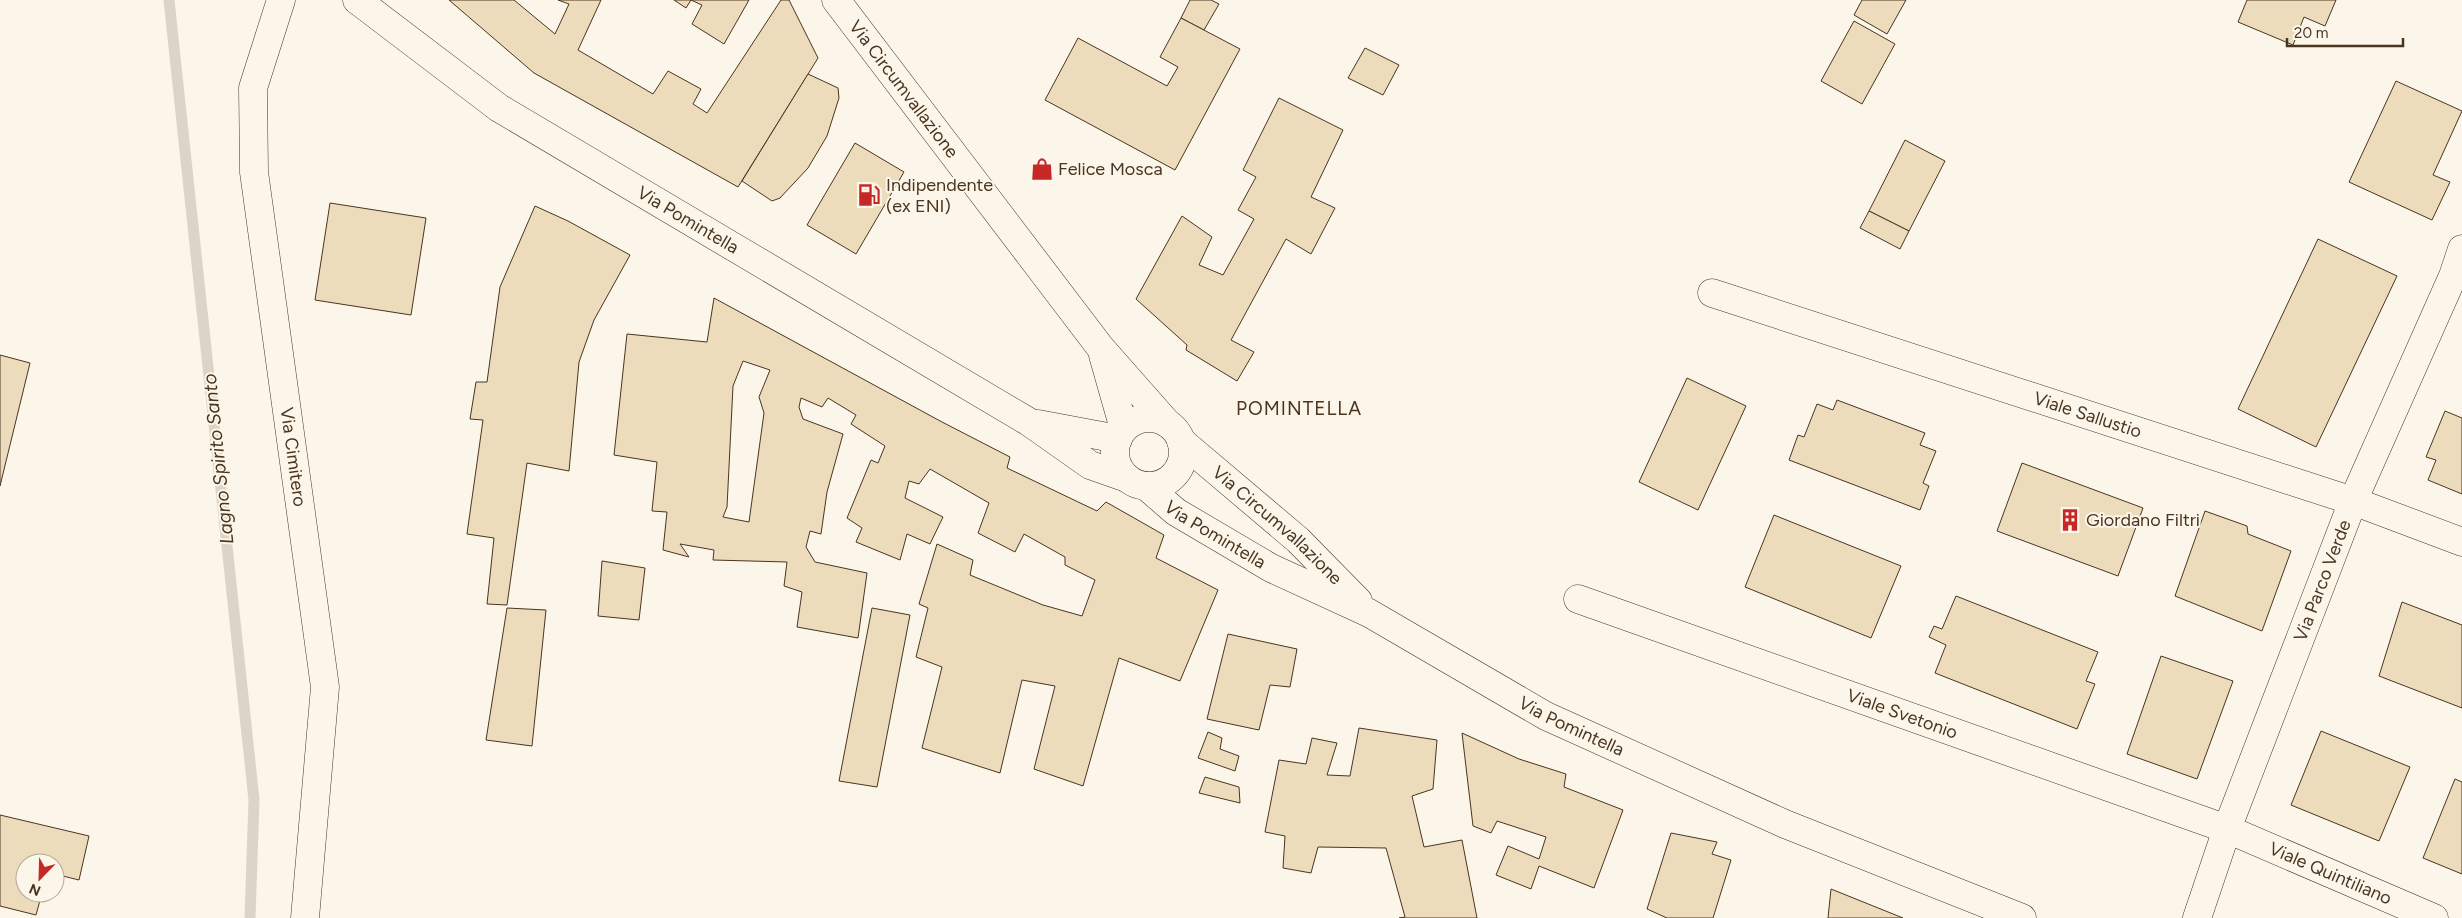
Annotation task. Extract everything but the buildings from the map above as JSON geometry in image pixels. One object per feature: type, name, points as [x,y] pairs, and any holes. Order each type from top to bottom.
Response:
[{"type":"street","name":"Via Cimitero","points":[[281,0],[253,88],[254,172],[325,687],[305,918]]},
{"type":"street","name":"Via Pomintella","points":[[357,0],[499,108],[1029,422],[1090,465],[1137,482],[1176,512],[1271,568],[1369,613],[1546,716],[1785,824],[2022,918]]},
{"type":"street","name":"Via Circumvallazione","points":[[836,0],[1100,347],[1174,432],[1298,540],[1369,613]]},
{"type":"street","name":"Via Parco Verde","points":[[2197,918],[2227,829],[2354,500],[2457,276],[2462,250]]},
{"type":"street","name":"Viale Sallustio","points":[[1712,293],[2354,500],[2462,542]]},
{"type":"street","name":"Via Circumvallazione","points":[[1100,347],[1121,434]]},
{"type":"street","points":[[1144,418],[1156,418],[1174,432],[1183,452],[1176,472],[1168,480],[1137,482],[1116,460],[1115,449],[1121,434],[1133,422],[1144,418]]},
{"type":"street","name":"Via Pomintella","points":[[1029,422],[1121,434]]},
{"type":"street","name":"Viale Svetonio","points":[[1578,599],[2227,829]]},
{"type":"street","name":"Viale Quintiliano","points":[[2227,829],[2434,918]]},
{"type":"waterway","name":"Lagno Spirito Santo","points":[[169,0],[254,800],[250,918]]},
{"type":"place","name":"Felice Mosca","points":[[1042,169]]},
{"type":"place","name":"Indipendente (ex ENI)","points":[[869,195]]},
{"type":"place","name":"Giordano Filtri","points":[[2070,520]]},
{"type":"district","name":"POMINTELLA","points":[[1299,408]]}]
